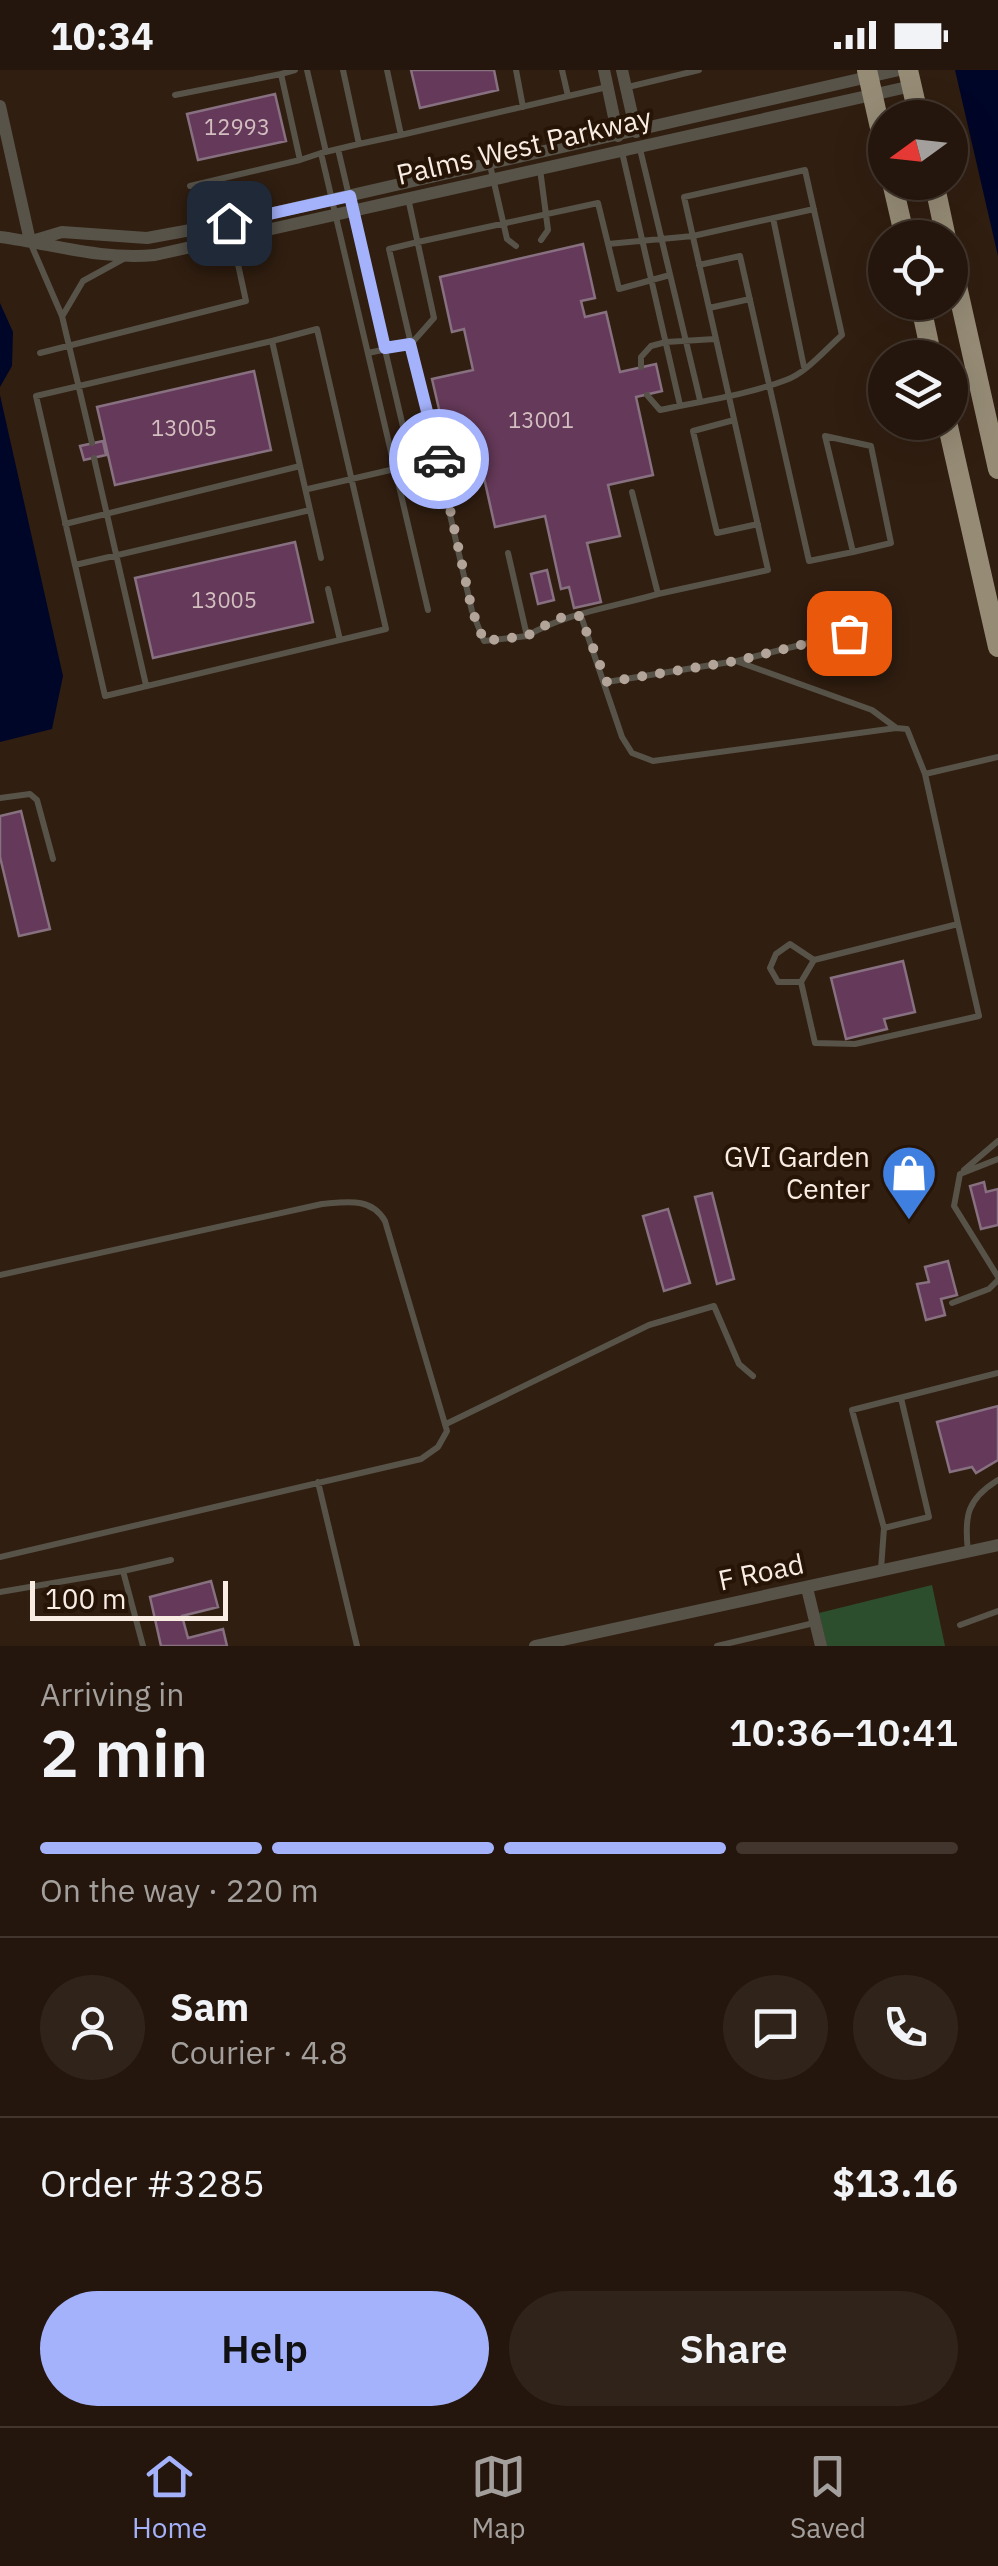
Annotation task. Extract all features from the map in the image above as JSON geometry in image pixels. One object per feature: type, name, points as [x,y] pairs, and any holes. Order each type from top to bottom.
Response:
[{"type":"highway","points":[[907,75],[914,100]]},
{"type":"highway","points":[[965,320],[998,469]]},
{"type":"highway","points":[[951,440],[998,647]]},
{"type":"street","points":[[604,70],[620,142]]},
{"type":"street","points":[[622,70],[638,138]]},
{"type":"street","name":"Palms West Parkway","points":[[869,81],[907,75]]},
{"type":"street","name":"Palms West Parkway","points":[[0,237],[30,241],[61,252],[126,258],[331,199],[491,172],[907,75]]},
{"type":"street","points":[[1,114],[30,241]]},
{"type":"street","name":"Palms West Parkway","points":[[30,241],[62,232],[147,238],[335,214],[408,198],[491,172],[540,168],[620,142]]},
{"type":"street","name":"F Road","points":[[535,1646],[998,1545]]},
{"type":"street","points":[[807,1588],[821,1646]]},
{"type":"lane","points":[[175,95],[294,70]]},
{"type":"lane","points":[[307,70],[331,199],[428,610]]},
{"type":"lane","points":[[343,70],[359,144]]},
{"type":"lane","points":[[386,70],[401,135]]},
{"type":"lane","points":[[516,70],[523,106]]},
{"type":"lane","points":[[562,70],[568,96]]},
{"type":"lane","points":[[627,87],[661,74],[699,70]]},
{"type":"lane","points":[[281,74],[300,160]]},
{"type":"lane","points":[[190,186],[608,87]]},
{"type":"lane","points":[[638,138],[700,400]]},
{"type":"lane","points":[[620,142],[680,406]]},
{"type":"lane","points":[[338,149],[412,465]]},
{"type":"lane","points":[[540,168],[548,230],[541,240]]},
{"type":"lane","points":[[647,395],[660,410],[680,406],[700,400],[728,394],[768,384],[789,380],[842,335],[805,170],[684,197],[708,308],[716,340],[728,394],[758,524],[768,570],[558,618],[527,636],[484,641],[472,610],[389,249],[598,203],[619,289],[670,274]]},
{"type":"lane","points":[[0,175],[15,172]]},
{"type":"lane","points":[[491,172],[507,239],[516,246]]},
{"type":"lane","points":[[368,353],[410,344],[434,318],[408,198]]},
{"type":"lane","points":[[608,244],[693,236],[814,209]]},
{"type":"lane","points":[[773,218],[804,367]]},
{"type":"lane","points":[[40,353],[246,301],[230,230]]},
{"type":"lane","points":[[30,241],[62,316],[92,443]]},
{"type":"lane","points":[[699,266],[740,256],[810,561],[852,552],[891,542],[871,446],[825,436],[852,552]]},
{"type":"lane","points":[[62,316],[83,281],[126,258]]},
{"type":"lane","points":[[708,308],[750,299]]},
{"type":"lane","points":[[317,329],[386,629],[104,696],[36,396],[272,341],[317,329]]},
{"type":"lane","points":[[641,368],[646,351],[666,342],[716,340]]},
{"type":"lane","points":[[272,341],[321,558]]},
{"type":"lane","points":[[734,420],[692,430],[717,534],[758,524]]},
{"type":"lane","points":[[94,458],[146,685]]},
{"type":"lane","points":[[308,489],[439,459]]},
{"type":"lane","points":[[65,524],[300,466]]},
{"type":"lane","points":[[632,492],[658,594]]},
{"type":"lane","points":[[74,565],[310,510]]},
{"type":"lane","points":[[508,554],[527,636]]},
{"type":"lane","points":[[328,589],[340,640]]},
{"type":"lane","points":[[580,616],[607,682],[622,737],[632,752],[653,761],[907,729],[925,774],[979,1016],[854,1044],[816,1043],[801,982],[814,960],[958,924]]},
{"type":"lane","points":[[607,682],[736,661],[887,623]]},
{"type":"lane","points":[[736,661],[872,710],[896,728]]},
{"type":"lane","points":[[925,774],[998,756]]},
{"type":"lane","points":[[0,798],[30,794],[37,800],[53,859]]},
{"type":"lane","points":[[801,982],[778,982],[770,968],[776,954],[790,944],[814,960]]},
{"type":"lane","points":[[952,1303],[989,1289],[998,1278],[954,1206],[960,1174],[998,1141]]},
{"type":"lane","points":[[960,1174],[998,1159]]},
{"type":"lane","points":[[0,1275],[322,1204],[365,1203],[378,1209],[385,1221],[446,1424],[438,1447],[421,1459],[0,1556]]},
{"type":"lane","points":[[446,1424],[649,1326],[714,1306],[738,1364],[753,1376]]},
{"type":"lane","points":[[880,1571],[884,1528],[852,1410],[998,1374]]},
{"type":"lane","points":[[884,1528],[929,1517],[901,1398]]},
{"type":"lane","points":[[968,1552],[964,1519],[968,1505],[998,1480]]},
{"type":"lane","points":[[318,1482],[357,1646]]},
{"type":"lane","points":[[0,1592],[172,1560]]},
{"type":"lane","points":[[123,1571],[143,1646]]},
{"type":"lane","points":[[960,1624],[998,1611]]},
{"type":"lane","points":[[717,1646],[815,1623]]},
{"type":"green space","points":[[932,1585],[945,1646],[827,1646],[819,1613]]},
{"type":"water","points":[[955,70],[998,70],[998,256],[968,126],[968,100],[962,100]]},
{"type":"water","points":[[0,303],[13,332],[12,366],[0,387]]},
{"type":"water","points":[[0,395],[63,676],[52,729],[0,742]]},
{"type":"building","points":[[411,70],[494,70],[498,90],[420,108]]},
{"type":"building","points":[[275,94],[286,141],[198,160],[187,114]]},
{"type":"building","points":[[583,244],[595,298],[581,301],[585,317],[606,312],[620,372],[656,364],[662,391],[636,397],[653,475],[608,485],[620,536],[587,543],[601,602],[574,608],[569,587],[561,589],[545,516],[495,527],[476,442],[448,448],[432,379],[473,370],[464,329],[452,332],[440,277]]},
{"type":"building","points":[[254,371],[271,450],[115,485],[97,407]]},
{"type":"building","points":[[103,441],[106,455],[84,460],[80,446]]},
{"type":"building","points":[[295,542],[313,622],[153,658],[135,578]]},
{"type":"building","points":[[547,570],[554,600],[538,604],[531,574]]},
{"type":"building","points":[[21,811],[50,929],[19,936],[0,857],[0,816]]},
{"type":"building","points":[[903,961],[915,1012],[884,1019],[887,1029],[846,1039],[831,978]]},
{"type":"building","points":[[984,1182],[986,1192],[998,1189],[998,1225],[981,1229],[970,1186]]},
{"type":"building","points":[[712,1193],[734,1279],[717,1284],[695,1197]]},
{"type":"building","points":[[668,1209],[690,1283],[664,1291],[643,1216]]},
{"type":"building","points":[[948,1261],[957,1295],[941,1299],[945,1315],[926,1320],[917,1284],[929,1282],[925,1267]]},
{"type":"building","points":[[998,1406],[998,1460],[976,1473],[972,1467],[950,1472],[937,1422]]},
{"type":"building","points":[[211,1581],[218,1607],[182,1616],[188,1638],[223,1629],[227,1646],[161,1646],[150,1597]]},
{"type":"way so far","points":[[439,459],[472,610],[484,641],[527,636],[558,618],[580,616],[607,682],[736,661],[849,633]]},
{"type":"place","name":"GVI Garden Center","points":[[909,1222]]},
{"type":"route","points":[[229,223],[350,196],[385,348],[410,344],[439,459]]}]
